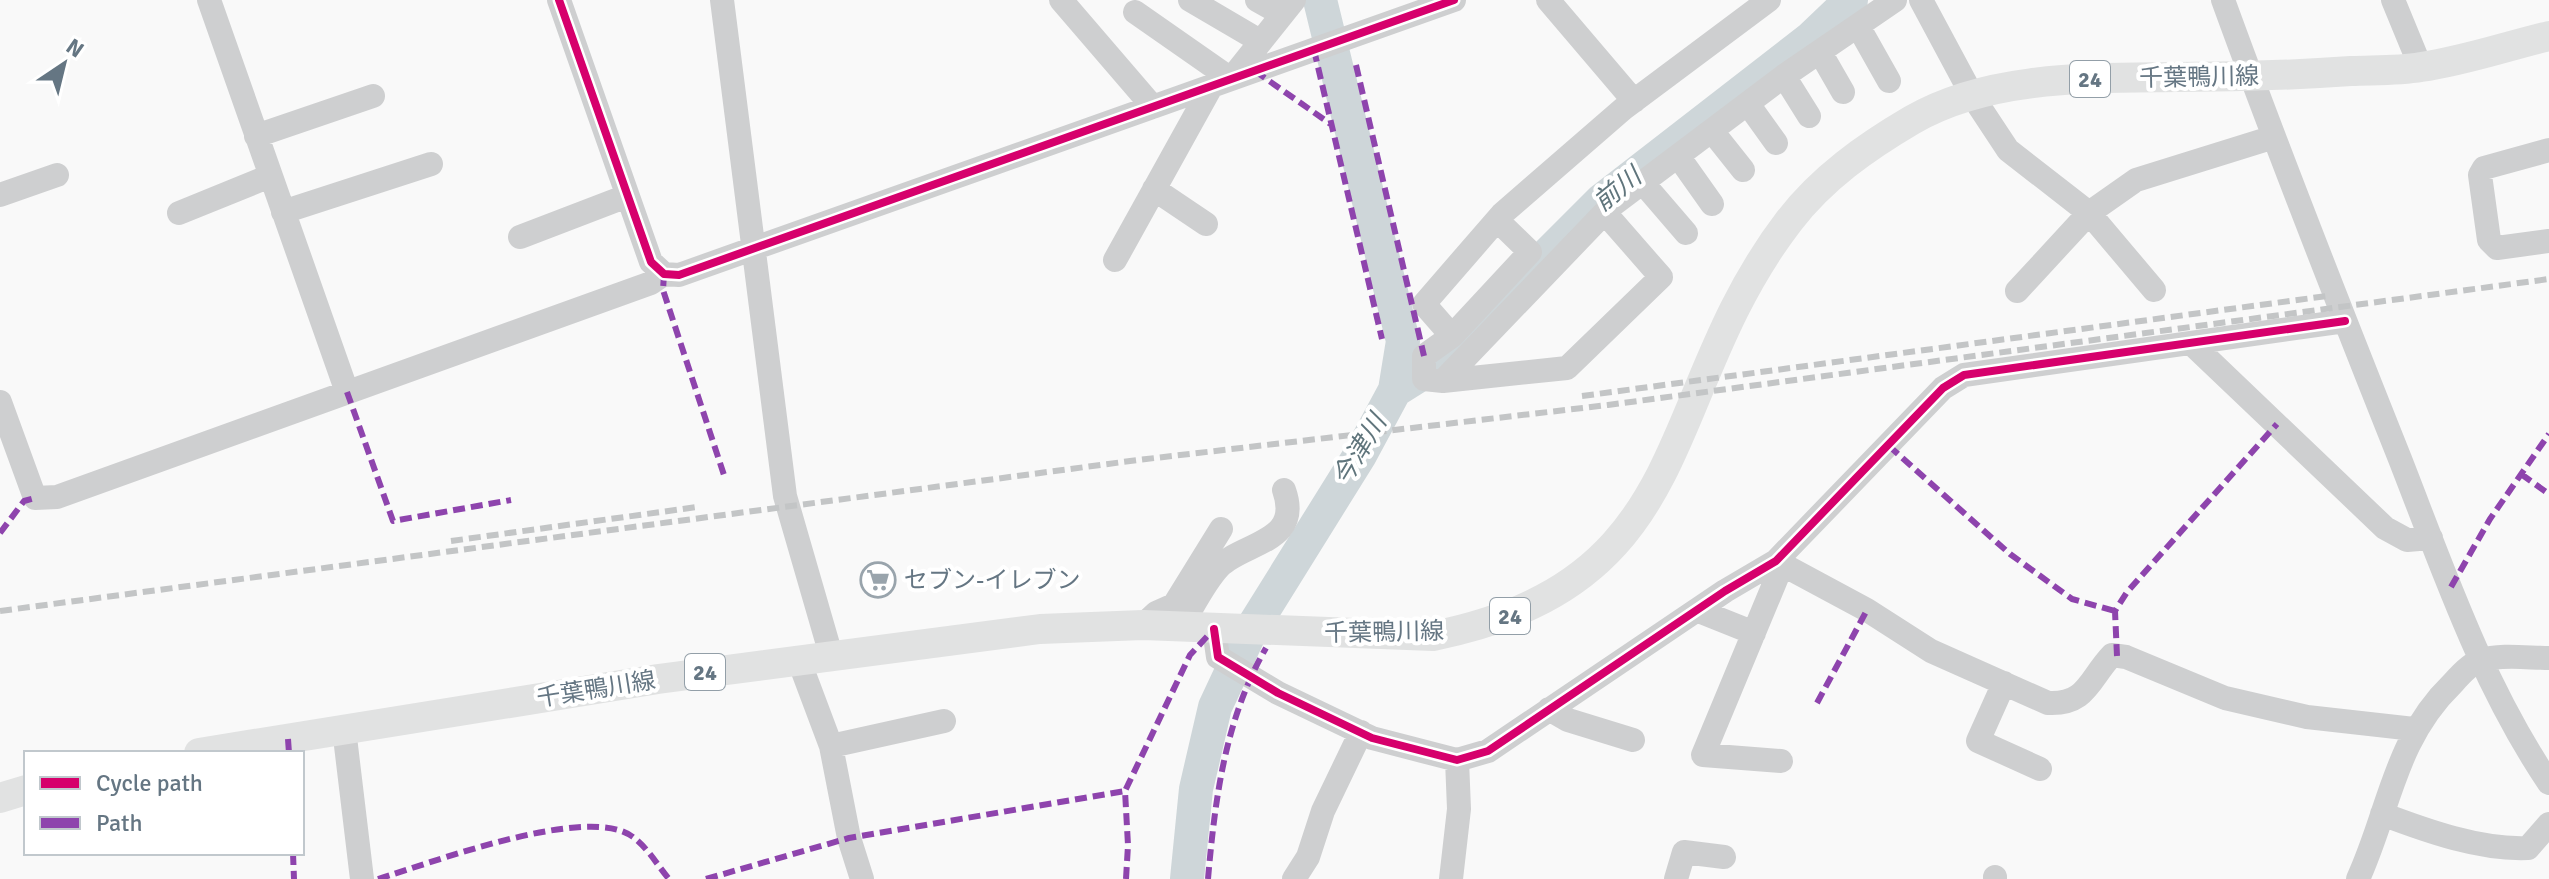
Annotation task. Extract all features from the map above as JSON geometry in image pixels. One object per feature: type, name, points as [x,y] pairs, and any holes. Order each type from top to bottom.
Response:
[{"type":"main road","name":"千葉鴨川線","points":[[211,751],[798,658],[1040,629],[1181,626],[1216,643],[1277,631],[1433,636],[1474,627],[1541,603],[1574,583],[1612,549],[1651,496],[1729,324],[1788,222],[1828,178],[1917,117],[1973,97],[2017,86],[2064,81],[2251,77],[2421,68],[2549,36]]},
{"type":"main road","points":[[0,798],[24,791]]},
{"type":"street","points":[[209,0],[347,392]]},
{"type":"street","points":[[559,0],[651,262],[664,274]]},
{"type":"street","points":[[722,0],[787,506],[831,655]]},
{"type":"street","points":[[1061,0],[1153,107]]},
{"type":"street","points":[[1190,0],[1260,41]]},
{"type":"street","points":[[1115,260],[1154,189],[1221,83],[1288,7],[1257,0]]},
{"type":"street","points":[[0,402],[35,498],[57,497],[651,283],[664,274],[679,275],[1454,0]]},
{"type":"street","points":[[1548,0],[1634,101]]},
{"type":"street","points":[[1452,336],[1424,304],[1497,220],[1634,101],[1769,0]]},
{"type":"street","points":[[1443,381],[1605,213],[1784,76],[1895,0]]},
{"type":"street","points":[[1921,0],[1973,97],[2008,150],[2089,213],[2154,290]]},
{"type":"street","points":[[2223,0],[2345,321],[2481,660],[2527,750],[2549,783]]},
{"type":"street","points":[[2393,0],[2421,68]]},
{"type":"street","points":[[1135,12],[1221,83]]},
{"type":"street","points":[[1858,26],[1889,81]]},
{"type":"street","points":[[1820,52],[1843,92]]},
{"type":"street","points":[[1784,76],[1809,116]]},
{"type":"street","points":[[256,136],[373,96]]},
{"type":"street","points":[[1748,104],[1776,143]]},
{"type":"street","points":[[1712,131],[1743,170]]},
{"type":"street","points":[[2017,291],[2089,213],[2136,180],[2274,137]]},
{"type":"street","points":[[2549,150],[2484,168],[2480,175],[2489,240],[2497,248],[2549,241]]},
{"type":"street","points":[[1678,156],[1712,204]]},
{"type":"street","points":[[283,212],[431,164]]},
{"type":"street","points":[[0,195],[57,175]]},
{"type":"street","points":[[179,213],[270,176]]},
{"type":"street","points":[[1643,183],[1686,233]]},
{"type":"street","points":[[1154,189],[1206,224]]},
{"type":"street","points":[[520,237],[627,196]]},
{"type":"street","points":[[1497,220],[1530,252],[1452,336],[1424,356],[1424,379],[1443,381],[1567,368],[1661,277],[1605,213]]},
{"type":"street","points":[[1459,263],[1493,292]]},
{"type":"street","points":[[1216,643],[1250,676],[1361,732],[1457,760],[1488,751],[1699,611],[1779,563],[1943,388],[1964,375],[2345,321]]},
{"type":"street","points":[[2191,343],[2385,528],[2407,540],[2431,538]]},
{"type":"street","points":[[1181,626],[1219,567],[1274,536],[1287,516],[1284,490]]},
{"type":"street","points":[[1143,625],[1156,613],[1174,605],[1221,529]]},
{"type":"street","points":[[1779,563],[1754,633],[1703,755],[1781,761]]},
{"type":"street","points":[[1779,563],[1867,610],[1931,651],[2048,703],[2067,704],[2083,694],[2112,655],[2126,657],[2225,698],[2307,717],[2414,729]]},
{"type":"street","points":[[1699,611],[1754,633]]},
{"type":"street","points":[[798,658],[831,746],[849,838],[862,879]]},
{"type":"street","points":[[2358,879],[2393,775],[2414,729],[2443,692],[2481,660],[2549,658]]},
{"type":"street","points":[[2004,683],[1978,741],[2040,769]]},
{"type":"street","points":[[1549,709],[1568,720],[1633,740]]},
{"type":"street","points":[[831,746],[944,721]]},
{"type":"street","points":[[344,729],[362,879]]},
{"type":"street","points":[[1294,879],[1308,857],[1323,811],[1361,732]]},
{"type":"street","points":[[1451,879],[1459,809],[1457,760]]},
{"type":"street","points":[[2382,814],[2431,831],[2511,848],[2528,848],[2549,824]]},
{"type":"street","points":[[1676,879],[1684,852],[1724,857]]},
{"type":"waterway","name":"今津川","points":[[1187,879],[1196,789],[1215,707],[1251,630],[1360,455],[1395,390],[1403,341],[1320,0]]},
{"type":"waterway","name":"前川","points":[[1397,389],[1440,362],[1601,201],[1810,39],[1851,0]]},
{"type":"railway","points":[[0,611],[1138,460],[1608,405],[2549,279]]},
{"type":"railway","points":[[1582,396],[2327,296]]},
{"type":"railway","points":[[451,541],[697,507]]},
{"type":"marked path","points":[[1314,50],[1382,339]]},
{"type":"marked path","points":[[1356,65],[1424,356]]},
{"type":"marked path","points":[[1255,71],[1332,125]]},
{"type":"marked path","points":[[664,274],[663,290],[724,475]]},
{"type":"marked path","points":[[347,392],[393,521],[511,500]]},
{"type":"marked path","points":[[2117,656],[2115,611],[2127,592],[2277,424]]},
{"type":"marked path","points":[[2451,587],[2490,519],[2549,434]]},
{"type":"marked path","points":[[1889,446],[2010,554],[2072,599],[2115,611]]},
{"type":"marked path","points":[[2521,474],[2549,494]]},
{"type":"marked path","points":[[0,533],[24,501],[35,498]]},
{"type":"marked path","points":[[1817,703],[1867,610]]},
{"type":"marked path","points":[[1126,879],[1125,791],[1190,655],[1214,629]]},
{"type":"marked path","points":[[1208,879],[1214,819],[1231,731],[1252,675],[1266,648]]},
{"type":"marked path","points":[[288,739],[289,751]]},
{"type":"marked path","points":[[706,879],[849,838],[1125,791]]},
{"type":"marked path","points":[[378,879],[509,839],[582,827],[612,828],[633,837],[669,879]]},
{"type":"marked path","points":[[293,855],[294,879]]},
{"type":"cycle path","points":[[559,0],[651,262],[664,274],[679,275],[1454,0]]},
{"type":"cycle path","points":[[1214,629],[1218,657],[1278,693],[1372,738],[1457,760],[1488,751],[1725,591],[1776,561],[1943,388],[1964,375],[2345,321]]},
{"type":"place","name":"セブン-イレブン","points":[[878,580]]}]
